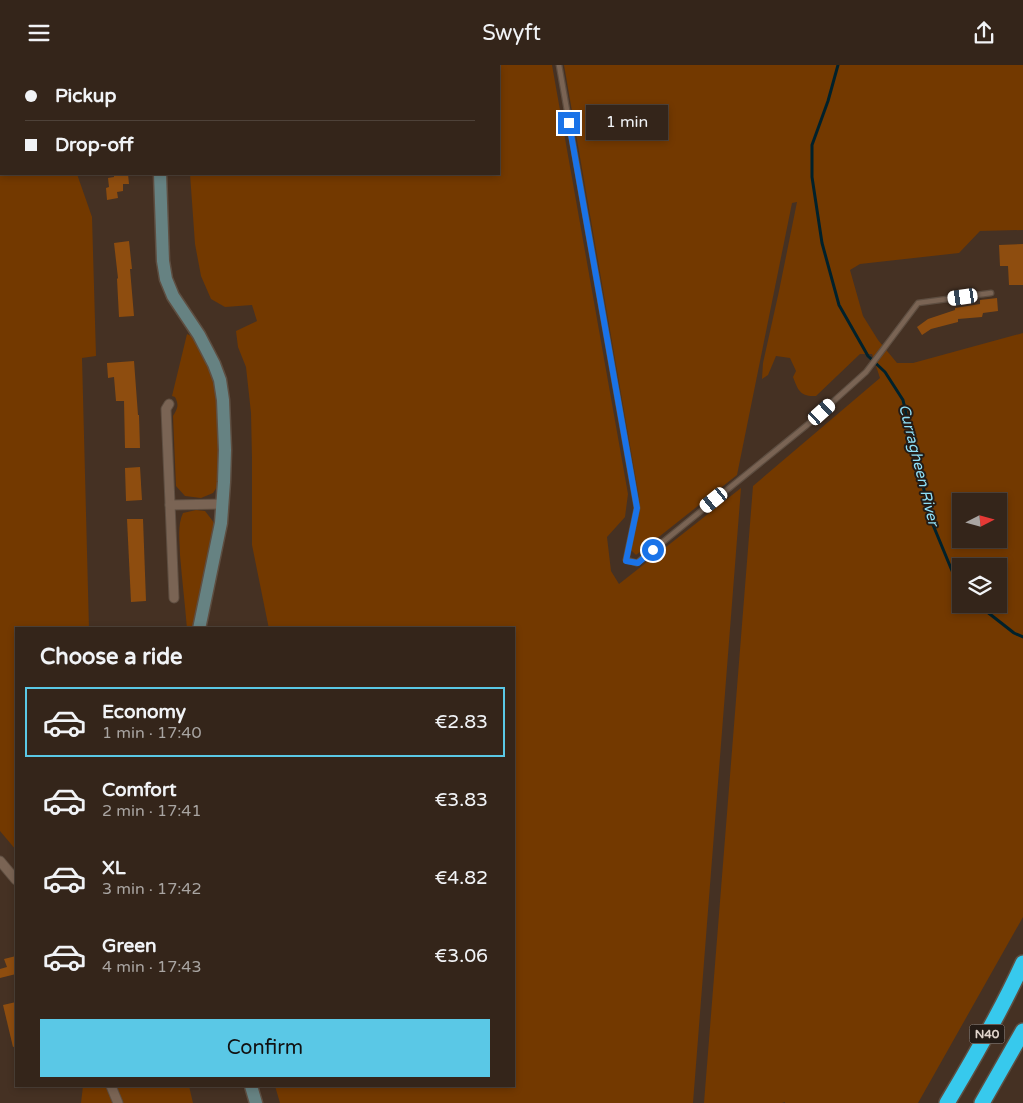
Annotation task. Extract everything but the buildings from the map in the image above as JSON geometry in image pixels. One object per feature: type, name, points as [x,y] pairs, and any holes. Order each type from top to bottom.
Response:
[{"type":"highway","name":"N40","points":[[947,1103],[994,1021],[1023,963]]},
{"type":"highway","name":"N40","points":[[982,1103],[1023,1031]]},
{"type":"street","points":[[160,175],[163,261],[166,279],[173,296],[199,335],[214,364],[220,380],[222,401],[225,450],[222,523],[199,627]]},
{"type":"street","points":[[169,404],[166,409],[174,598]]},
{"type":"street","points":[[170,505],[223,504]]},
{"type":"street","points":[[0,861],[15,879]]},
{"type":"street","points":[[111,1087],[118,1103]]},
{"type":"street","points":[[250,1087],[256,1103]]},
{"type":"lane","points":[[559,65],[637,508],[626,561],[638,563],[799,431],[866,372],[918,303],[991,293]]},
{"type":"shaded area","points":[[500,65],[552,65],[628,494],[625,517],[607,537],[611,571],[619,584],[741,488],[693,1103],[280,1103],[275,1087],[515,1087],[515,627],[269,627],[252,545],[251,413],[246,367],[238,347],[236,331],[257,321],[252,305],[225,307],[211,299],[201,276],[195,244],[190,175],[500,175]]},
{"type":"shaded area","points":[[564,65],[1023,65],[1023,230],[980,231],[959,253],[860,264],[850,270],[863,316],[878,340],[897,363],[913,363],[1023,333],[1023,917],[918,1103],[704,1103],[753,486],[880,378],[872,354],[860,354],[816,396],[800,392],[793,377],[796,371],[790,358],[776,356],[768,375],[762,379],[763,363],[797,202],[792,203],[737,475],[636,555],[631,550],[640,510]]},
{"type":"shaded area","points":[[0,175],[77,175],[92,217],[96,356],[82,358],[89,627],[15,627],[15,849],[0,831]]},
{"type":"shaded area","points":[[187,334],[195,338],[210,368],[217,392],[219,484],[213,493],[201,498],[185,496],[176,486],[173,416],[177,409],[177,404],[175,397],[172,396]]},
{"type":"shaded area","points":[[196,510],[205,511],[216,526],[193,627],[187,627],[180,555],[179,528],[183,513]]},
{"type":"shaded area","points":[[83,1087],[189,1087],[193,1103],[81,1103]]},
{"type":"waterway","name":"Curragheen River","points":[[838,65],[828,101],[812,145],[812,177],[822,243],[839,305],[868,356],[885,372],[903,400],[931,520],[952,571]]},
{"type":"waterway","name":"Curragheen River","points":[[988,613],[1014,633],[1023,637]]},
{"type":"route","points":[[569,123],[637,508],[626,561],[638,563],[653,550]]}]
